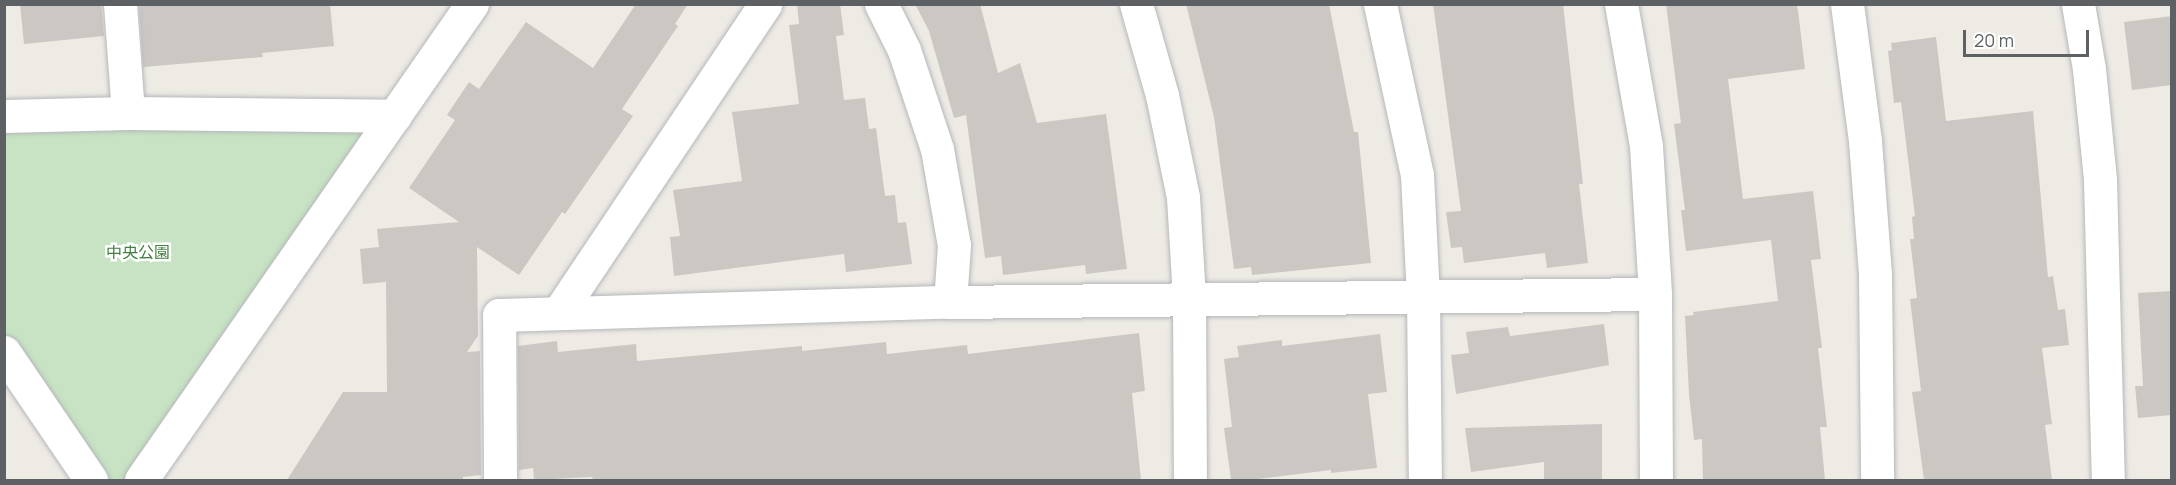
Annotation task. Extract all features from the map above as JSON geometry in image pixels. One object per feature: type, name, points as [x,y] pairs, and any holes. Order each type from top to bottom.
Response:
[{"type":"street","points":[[120,4],[128,113]]},
{"type":"street","points":[[141,480],[472,4]]},
{"type":"street","points":[[559,312],[765,4]]},
{"type":"street","points":[[881,4],[904,50],[938,149],[954,245],[950,302]]},
{"type":"street","points":[[1136,4],[1162,95],[1183,197],[1189,298],[1190,480]]},
{"type":"street","points":[[1380,4],[1417,175],[1423,297],[1425,480]]},
{"type":"street","points":[[1622,4],[1646,146],[1654,294],[1656,480]]},
{"type":"street","points":[[1847,4],[1865,141],[1875,274],[1877,480]]},
{"type":"street","points":[[2078,4],[2089,69],[2100,180],[2108,480]]},
{"type":"street","points":[[4,116],[128,113],[395,116]]},
{"type":"street","points":[[500,480],[499,315],[950,302],[1654,294]]},
{"type":"street","points":[[4,352],[91,480]]},
{"type":"green space","name":"中央公園","points":[[395,116],[141,480],[91,480],[5,352],[4,118]]},
{"type":"building","points":[[20,4],[101,4],[104,36],[24,44]]},
{"type":"building","points":[[139,4],[330,4],[334,46],[262,53],[263,57],[143,67]]},
{"type":"building","points":[[636,4],[688,4],[675,24],[678,26],[622,109],[633,116],[565,214],[562,212],[519,275],[477,247],[478,336],[467,352],[480,351],[481,475],[463,477],[463,480],[287,480],[343,392],[387,392],[386,282],[363,284],[360,249],[379,247],[377,229],[459,222],[409,188],[455,120],[447,115],[469,82],[479,89],[526,22],[593,68]]},
{"type":"building","points":[[797,4],[840,4],[844,35],[836,36],[844,100],[865,98],[869,129],[876,128],[885,196],[895,195],[898,223],[906,222],[912,264],[846,272],[844,254],[674,276],[670,237],[680,236],[673,190],[742,181],[732,112],[799,104],[789,25],[799,24]]},
{"type":"building","points":[[915,4],[980,4],[998,73],[1020,63],[1037,123],[1106,114],[1127,269],[1086,274],[1085,265],[1003,275],[1001,256],[985,258],[966,115],[954,118],[929,31]]},
{"type":"building","points":[[1186,4],[1329,4],[1354,132],[1358,132],[1371,263],[1252,275],[1251,267],[1234,269],[1214,117]]},
{"type":"building","points":[[1433,4],[1563,4],[1583,184],[1579,184],[1588,263],[1547,268],[1545,253],[1464,263],[1462,247],[1451,248],[1446,212],[1461,211]]},
{"type":"building","points":[[1666,4],[1796,4],[1805,69],[1728,79],[1743,199],[1813,191],[1821,259],[1811,260],[1822,348],[1818,348],[1827,427],[1820,427],[1825,480],[1703,480],[1702,439],[1694,440],[1685,316],[1694,315],[1693,312],[1778,301],[1771,240],[1686,251],[1681,210],[1685,210],[1674,124],[1681,123]]},
{"type":"building","points":[[2172,16],[2172,85],[2132,90],[2124,22]]},
{"type":"building","points":[[1936,37],[1946,121],[2033,111],[2048,277],[2053,276],[2058,310],[2065,309],[2069,345],[2042,348],[2052,424],[2045,425],[2052,480],[1924,480],[1912,392],[1921,391],[1910,299],[1917,298],[1910,239],[1914,239],[1912,217],[1915,216],[1901,102],[1894,103],[1888,51],[1892,50],[1891,43]]},
{"type":"building","points":[[2172,291],[2172,415],[2138,418],[2135,386],[2143,386],[2138,293]]},
{"type":"building","points":[[1604,324],[1609,365],[1456,394],[1451,355],[1469,353],[1466,332],[1508,327],[1510,336]]},
{"type":"building","points":[[1139,333],[1145,391],[1132,393],[1141,480],[593,480],[592,477],[534,480],[533,468],[519,470],[518,346],[557,341],[558,352],[636,344],[637,361],[802,346],[802,351],[886,342],[887,354],[967,345],[968,354]]},
{"type":"building","points":[[1380,334],[1387,392],[1368,394],[1377,468],[1231,480],[1224,428],[1232,427],[1224,359],[1239,357],[1237,346],[1282,340],[1282,346]]},
{"type":"building","points":[[1602,424],[1602,480],[1544,480],[1544,462],[1471,472],[1465,428]]}]
